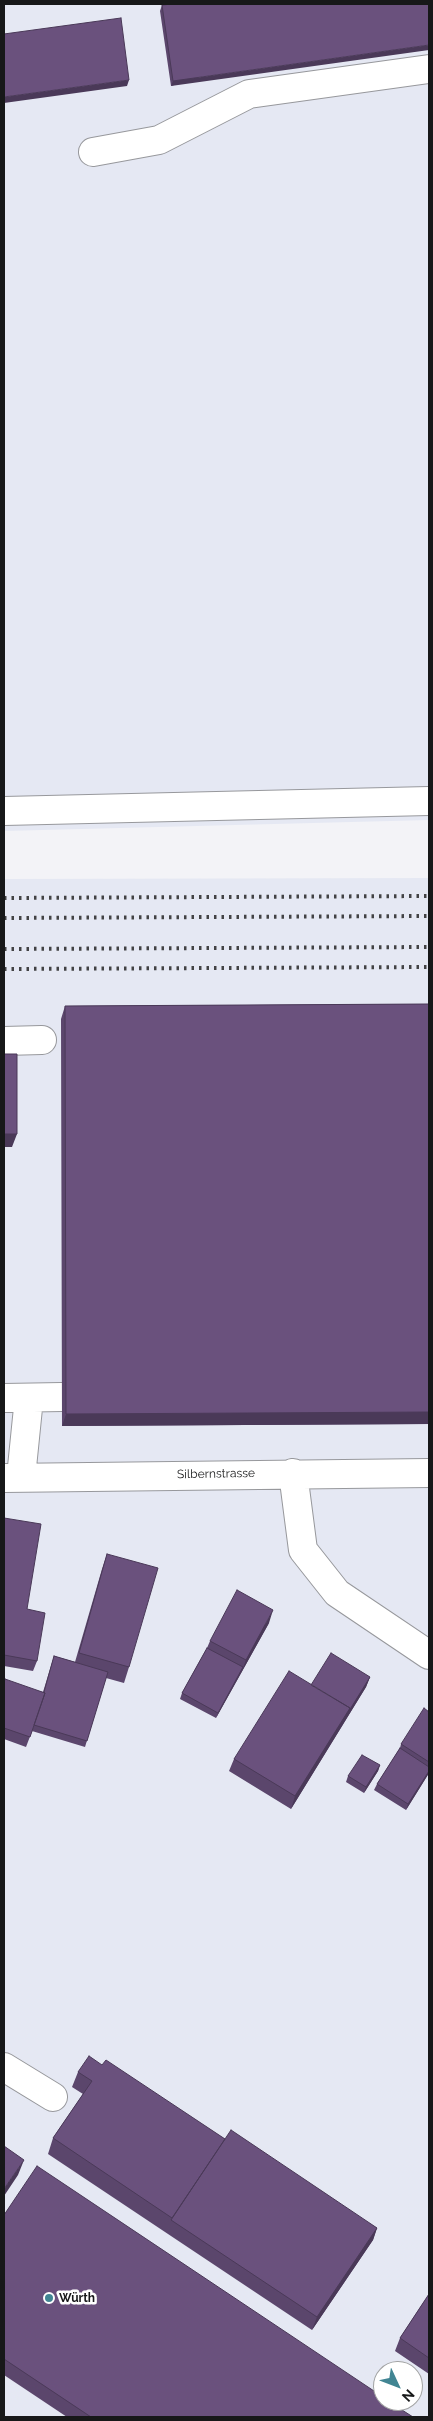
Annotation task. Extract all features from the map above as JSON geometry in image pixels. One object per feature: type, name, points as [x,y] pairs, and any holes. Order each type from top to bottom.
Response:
[{"type":"street","points":[[93,152],[159,140],[249,94],[429,69]]},
{"type":"street","points":[[4,811],[429,801]]},
{"type":"street","points":[[4,1041],[42,1040]]},
{"type":"street","points":[[12,1478],[16,1398],[62,1398]]},
{"type":"street","name":"Silbernstrasse","points":[[12,1478],[429,1472]]},
{"type":"street","points":[[293,1473],[303,1550],[337,1594],[429,1655]]},
{"type":"street","points":[[4,2067],[53,2097]]},
{"type":"shaded area","points":[[4,4],[429,4],[429,820],[4,831]]},
{"type":"shaded area","points":[[429,878],[429,2417],[4,2417],[4,879]]},
{"type":"building","points":[[429,4],[429,45],[173,81],[162,5]]},
{"type":"building","points":[[121,18],[129,80],[4,97],[4,34]]},
{"type":"building","points":[[429,1004],[429,1412],[66,1414],[65,1006]]},
{"type":"building","points":[[4,1054],[17,1054],[17,1134],[4,1134]]},
{"type":"building","points":[[4,1518],[41,1524],[27,1609],[45,1613],[37,1661],[4,1655]]},
{"type":"building","points":[[107,1554],[158,1568],[129,1667],[79,1653]]},
{"type":"building","points":[[237,1590],[273,1610],[246,1660],[210,1641]]},
{"type":"building","points":[[207,1648],[243,1667],[218,1713],[182,1693]]},
{"type":"building","points":[[331,1653],[370,1677],[349,1711],[350,1708],[311,1685]]},
{"type":"building","points":[[54,1656],[108,1672],[87,1741],[34,1725],[45,1693]]},
{"type":"building","points":[[289,1671],[350,1708],[295,1796],[234,1759]]},
{"type":"building","points":[[5,1679],[45,1693],[30,1737],[4,1728]]},
{"type":"building","points":[[424,1708],[429,1712],[429,1762],[401,1744]]},
{"type":"building","points":[[400,1748],[429,1767],[429,1771],[408,1804],[377,1784]]},
{"type":"building","points":[[362,1755],[380,1765],[366,1787],[348,1776]]},
{"type":"building","points":[[89,2056],[102,2065],[106,2060],[225,2139],[172,2218],[53,2138],[92,2081],[78,2072]]},
{"type":"building","points":[[231,2130],[377,2228],[317,2317],[171,2220]]},
{"type":"building","points":[[4,2146],[24,2160],[4,2189]]},
{"type":"building","points":[[37,2166],[373,2390],[373,2411],[404,2411],[413,2417],[91,2417],[4,2359],[4,2215]]},
{"type":"building","points":[[429,2294],[429,2358],[400,2338]]},
{"type":"railway","points":[[4,898],[429,896]]},
{"type":"railway","points":[[4,918],[429,916]]},
{"type":"railway","points":[[4,949],[429,947]]},
{"type":"railway","points":[[4,969],[429,967]]},
{"type":"place","name":"Würth","points":[[49,2298]]}]
